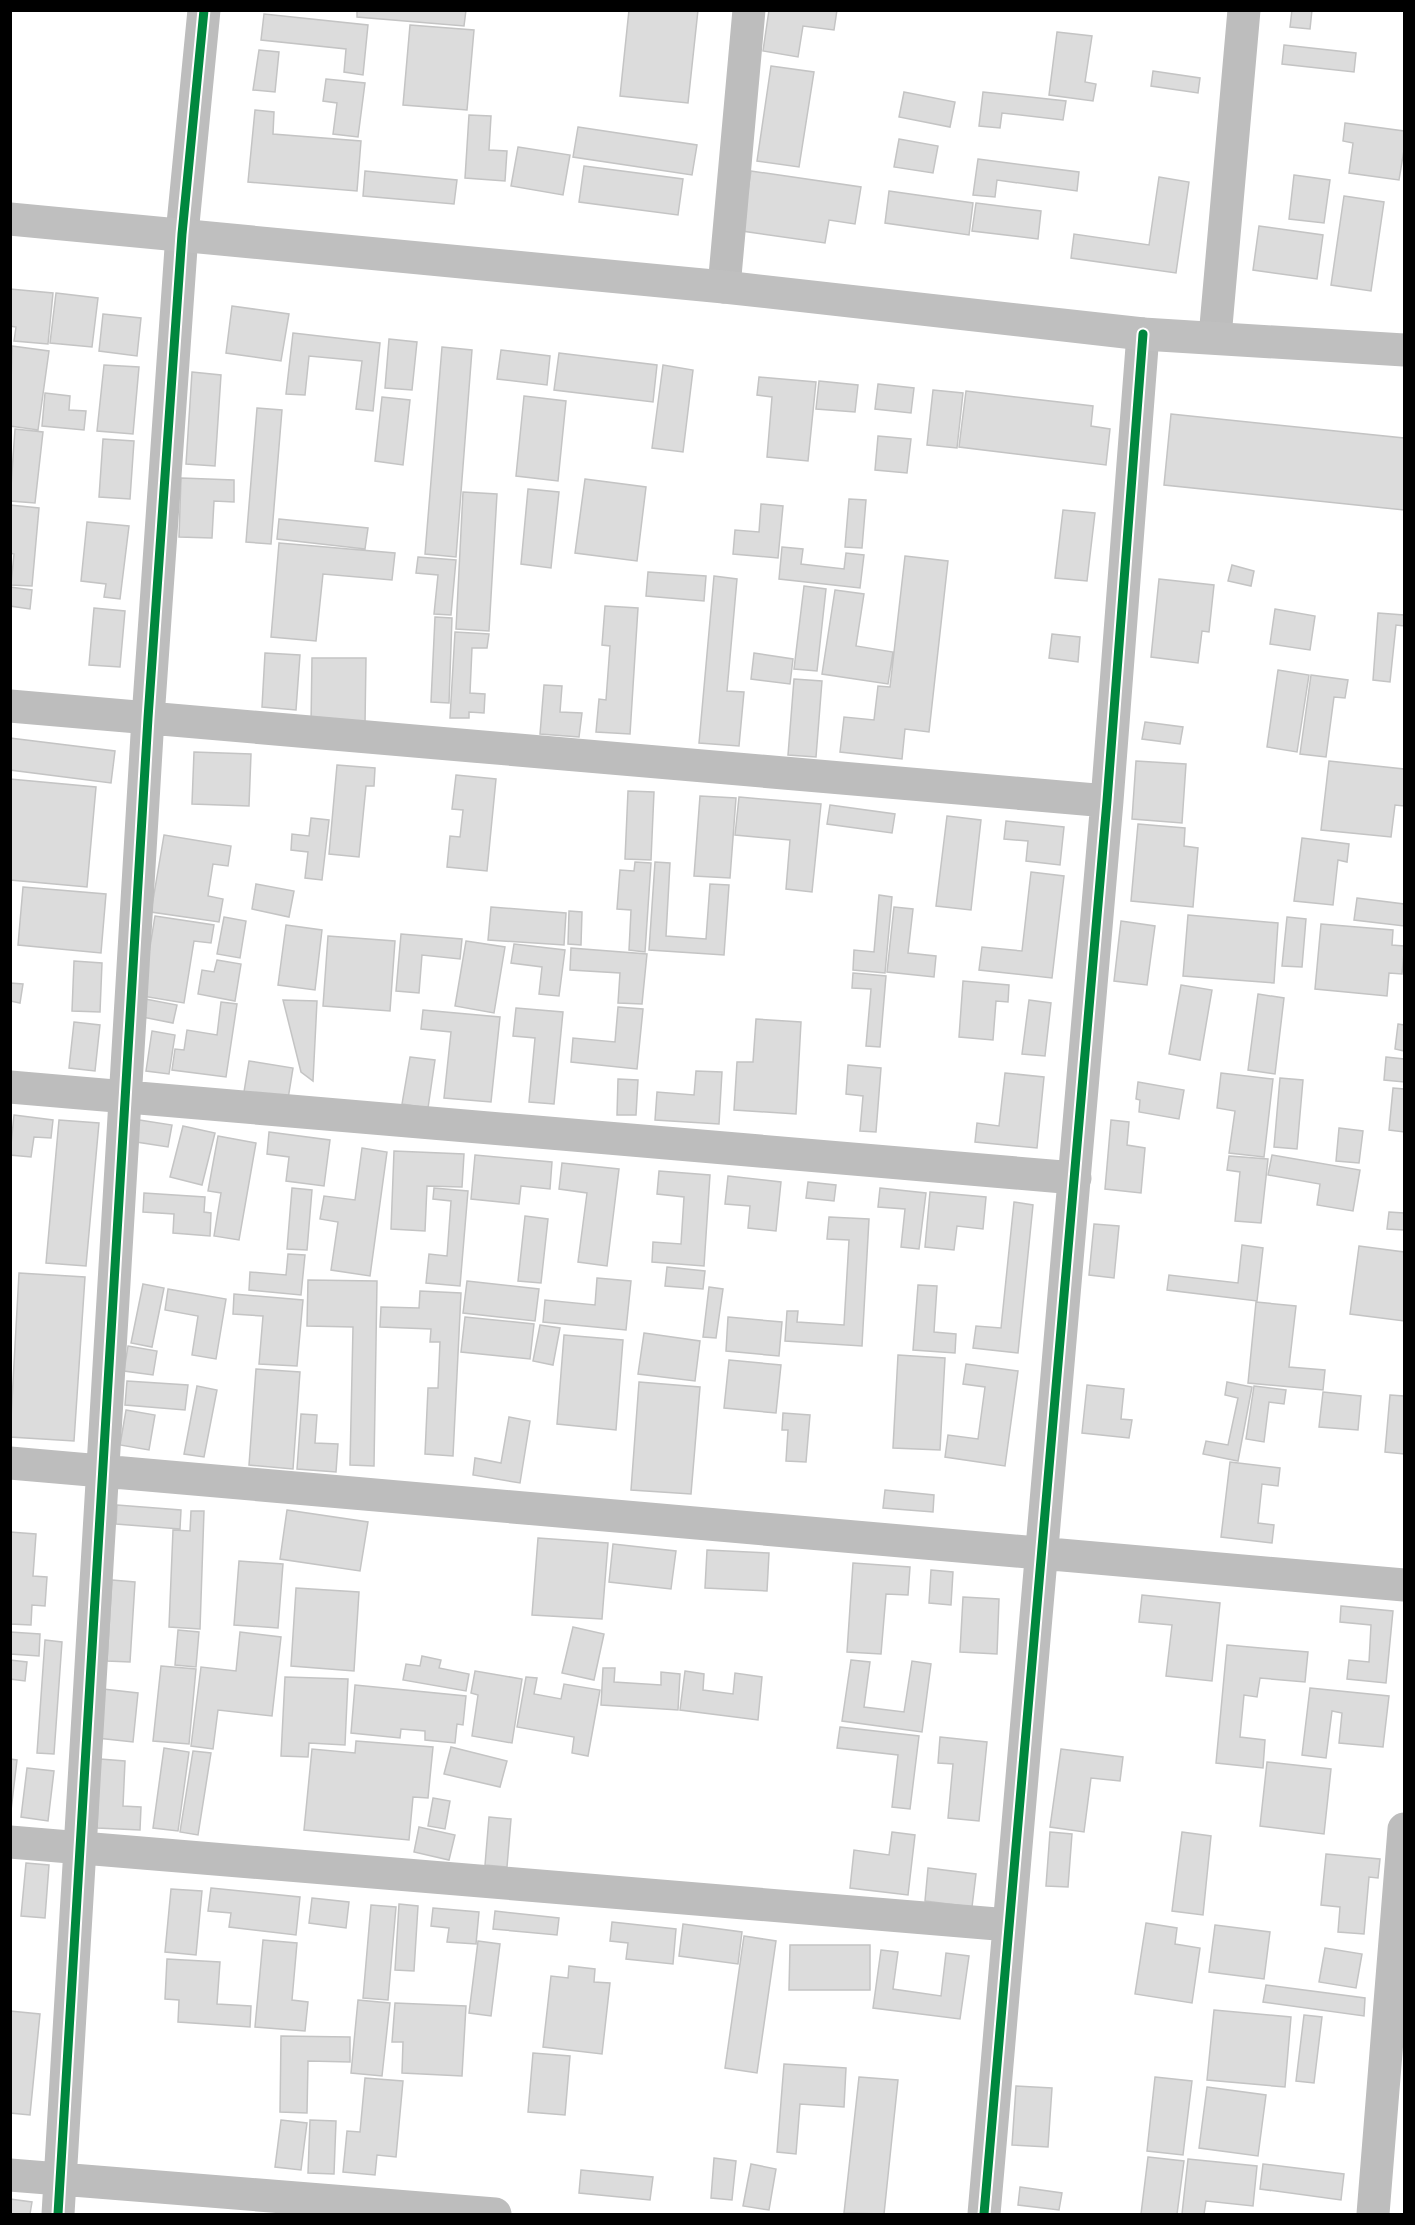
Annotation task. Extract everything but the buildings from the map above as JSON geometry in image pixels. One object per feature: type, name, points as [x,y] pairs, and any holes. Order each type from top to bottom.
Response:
[{"type":"main road","points":[[10,219],[724,287],[1143,334],[1404,350]]},
{"type":"street","points":[[58,2214],[148,718],[182,234],[204,10]]},
{"type":"street","points":[[724,287],[749,10]]},
{"type":"street","points":[[1215,337],[1244,10]]},
{"type":"street","points":[[984,2214],[1107,801],[1143,334]]},
{"type":"street","points":[[10,706],[1107,801]]},
{"type":"street","points":[[10,1087],[1075,1178]]},
{"type":"street","points":[[10,1463],[1404,1585]]},
{"type":"street","points":[[1373,2214],[1404,1829]]},
{"type":"street","points":[[10,1842],[1009,1925]]},
{"type":"street","points":[[10,2175],[495,2214]]},
{"type":"cycle path","points":[[58,2214],[148,718],[182,234],[204,10]]},
{"type":"cycle path","points":[[984,2214],[1107,801],[1143,334]]}]
